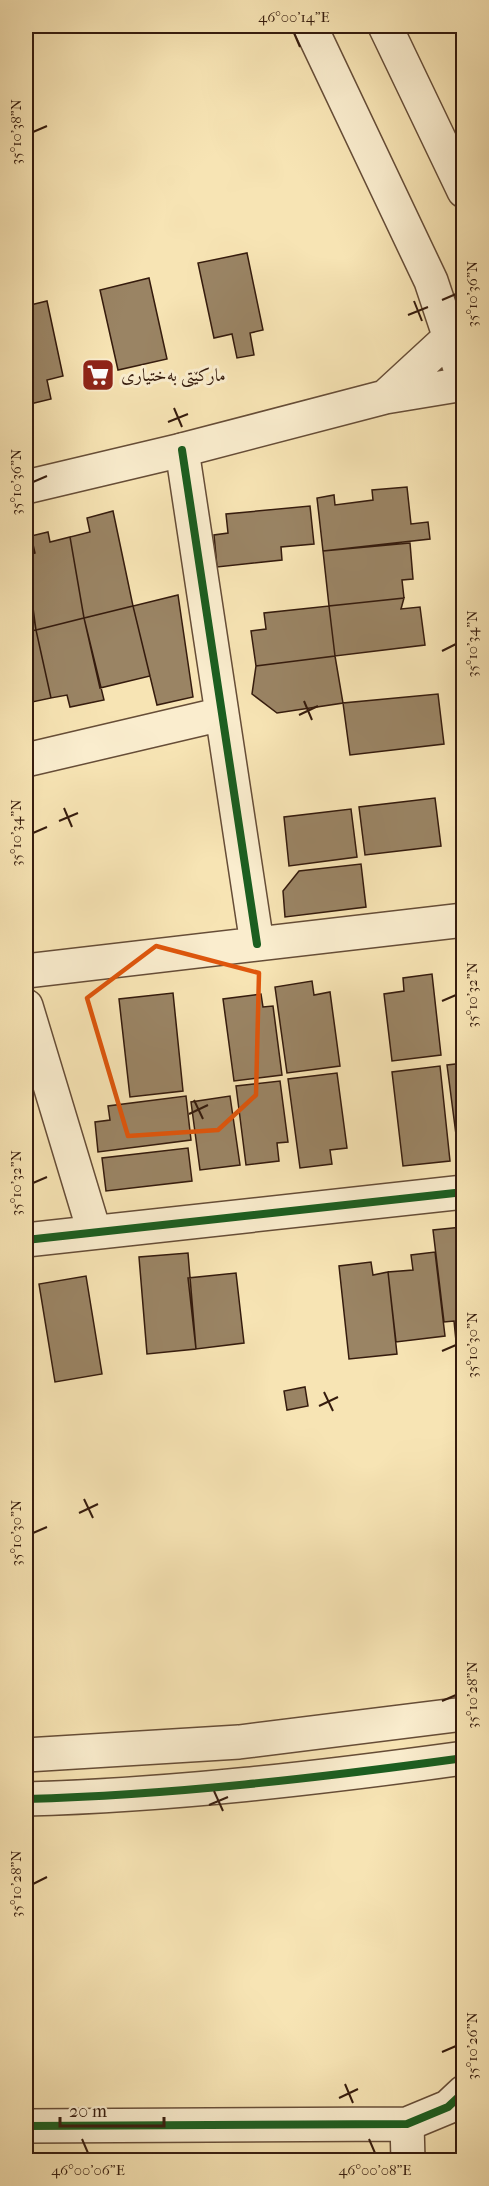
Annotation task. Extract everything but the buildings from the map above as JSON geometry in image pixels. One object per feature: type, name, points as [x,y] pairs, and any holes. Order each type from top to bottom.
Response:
[{"type":"street","points":[[26,487],[182,450],[385,397],[464,382],[456,336],[310,26]]},
{"type":"street","points":[[385,26],[464,190]]},
{"type":"street","points":[[385,397],[456,336]]},
{"type":"street","points":[[182,450],[257,944]]},
{"type":"street","points":[[26,760],[222,714]]},
{"type":"street","points":[[26,971],[464,920]]},
{"type":"street","points":[[26,1006],[94,1231]]},
{"type":"street","points":[[26,1240],[464,1192]]},
{"type":"street","points":[[26,1755],[239,1742],[464,1714]]},
{"type":"street","points":[[110,1751],[112,1795]]},
{"type":"street","points":[[26,1799],[112,1795],[271,1782],[464,1758]]},
{"type":"street","points":[[26,2126],[407,2124],[448,2106],[464,2092]]},
{"type":"street","points":[[407,2124],[408,2160]]},
{"type":"highlighted area","points":[[156,946],[259,973],[256,1095],[218,1130],[128,1136],[87,998]]},
{"type":"cycle path","points":[[182,450],[257,944]]},
{"type":"cycle path","points":[[26,1240],[464,1192]]},
{"type":"cycle path","points":[[26,1799],[136,1794],[245,1784],[464,1758]]},
{"type":"cycle path","points":[[26,2126],[407,2124],[448,2107],[464,2092]]},
{"type":"place","name":"مارکێتی بەختیاری","points":[[98,375]]}]
